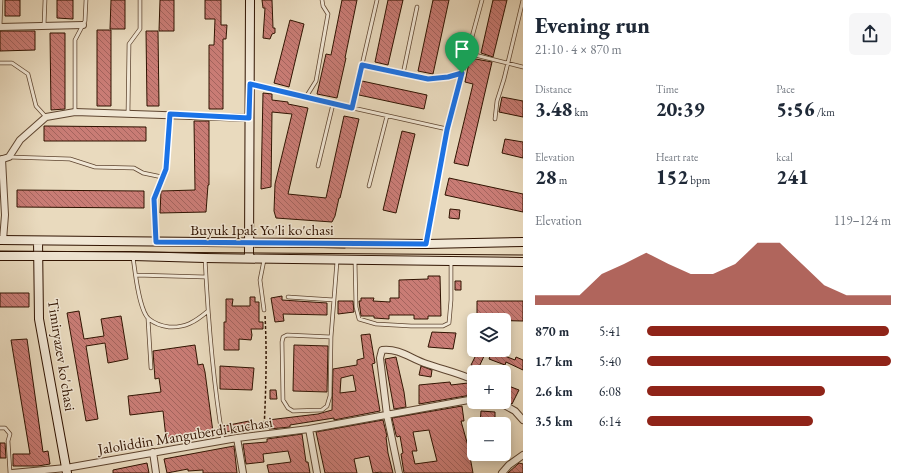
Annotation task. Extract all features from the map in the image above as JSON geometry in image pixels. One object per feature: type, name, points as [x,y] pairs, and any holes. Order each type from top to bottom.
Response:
[{"type":"main road","points":[[248,258],[250,0]]},
{"type":"main road","name":"Buyuk Ipak Yo'li ko'chasi","points":[[2,240],[426,244],[523,242]]},
{"type":"main road","name":"Timiryazev ko'chasi","points":[[38,241],[39,318],[67,470]]},
{"type":"main road","name":"Buyuk Ipak Yo'li ko'chasi","points":[[0,256],[133,256],[523,262]]},
{"type":"street","points":[[0,26],[83,25]]},
{"type":"street","points":[[2,240],[5,215],[1,160],[9,157],[20,140],[46,116],[75,112],[170,114],[249,118]]},
{"type":"street","points":[[399,473],[387,415],[380,358],[382,350],[391,349],[424,364],[467,377]]},
{"type":"street","name":"Jaloliddin Manguberdi kuchasi","points":[[11,473],[67,470],[153,452],[264,434],[309,429],[467,400]]},
{"type":"street","points":[[511,409],[523,420]]},
{"type":"street","points":[[309,429],[317,473]]},
{"type":"street","points":[[237,438],[243,473]]},
{"type":"street","points":[[153,452],[156,473]]},
{"type":"street","points":[[502,473],[509,465],[523,455]]},
{"type":"lane","points":[[0,26],[1,0]]},
{"type":"lane","points":[[44,26],[45,0]]},
{"type":"lane","points":[[75,112],[75,40],[85,21],[86,0]]},
{"type":"lane","points":[[128,113],[128,44],[140,29],[140,0]]},
{"type":"lane","points":[[306,97],[316,81],[328,14],[323,6],[322,0]]},
{"type":"lane","points":[[352,108],[377,0]]},
{"type":"lane","points":[[426,244],[447,130],[482,0]]},
{"type":"lane","points":[[495,119],[497,101],[523,0]]},
{"type":"lane","points":[[403,74],[417,7]]},
{"type":"lane","points":[[467,53],[523,67]]},
{"type":"lane","points":[[0,63],[12,63],[28,74],[36,106],[46,116]]},
{"type":"lane","points":[[362,65],[428,79],[448,77],[462,73]]},
{"type":"lane","points":[[250,84],[447,130]]},
{"type":"lane","points":[[318,166],[333,104]]},
{"type":"lane","points":[[156,242],[154,199],[166,169],[170,114]]},
{"type":"lane","points":[[369,186],[387,116]]},
{"type":"lane","points":[[9,157],[70,159],[95,167],[134,168],[142,173],[162,177]]},
{"type":"lane","points":[[133,256],[141,303],[148,319],[151,368]]},
{"type":"lane","points":[[205,258],[208,312],[218,415],[223,441]]},
{"type":"lane","points":[[264,258],[260,280],[264,310]]},
{"type":"lane","points":[[331,336],[287,335],[283,337],[283,400],[288,408],[293,411],[322,410],[327,406],[330,396],[331,336],[338,259]]},
{"type":"lane","points":[[355,260],[356,307],[359,319],[376,324],[412,326],[443,326],[449,323],[451,300],[451,261]]},
{"type":"lane","points":[[136,275],[206,277]]},
{"type":"lane","points":[[288,297],[334,300]]},
{"type":"lane","points":[[148,319],[162,326],[183,327],[196,321],[208,312]]},
{"type":"lane","points":[[0,428],[5,428],[10,434],[8,441],[11,473]]},
{"type":"path","points":[[264,310],[266,348],[264,434]]},
{"type":"building","points":[[5,0],[20,0],[20,16],[5,16]]},
{"type":"building","points":[[57,0],[73,0],[73,19],[57,18]]},
{"type":"building","points":[[111,0],[125,0],[125,29],[110,29]]},
{"type":"building","points":[[160,0],[174,0],[174,31],[159,31]]},
{"type":"building","points":[[205,0],[221,0],[221,25],[227,25],[226,39],[223,39],[223,109],[209,109],[209,45],[214,45],[215,19],[205,19]]},
{"type":"building","points":[[262,0],[272,0],[273,28],[275,28],[275,33],[272,34],[270,39],[263,38],[265,8],[263,8]]},
{"type":"building","points":[[342,0],[357,0],[337,98],[317,94],[326,54],[331,55]]},
{"type":"building","points":[[388,0],[403,0],[388,65],[375,62]]},
{"type":"building","points":[[433,0],[449,0],[433,74],[418,71]]},
{"type":"building","points":[[493,0],[507,0],[493,57],[481,53]]},
{"type":"building","points":[[290,20],[304,24],[289,87],[274,83]]},
{"type":"building","points":[[97,30],[111,30],[111,106],[97,106]]},
{"type":"building","points":[[0,31],[35,31],[35,50],[0,51]]},
{"type":"building","points":[[146,31],[158,31],[159,106],[147,106]]},
{"type":"building","points":[[50,33],[65,33],[65,109],[51,110]]},
{"type":"building","points":[[470,58],[492,62],[468,166],[454,163],[473,84],[465,82]]},
{"type":"building","points":[[362,81],[427,95],[424,109],[359,95]]},
{"type":"building","points":[[263,93],[272,94],[272,100],[288,102],[288,104],[308,108],[288,194],[326,198],[344,116],[359,119],[340,198],[332,222],[276,218],[274,211],[275,184],[292,114],[272,112],[271,187],[261,189]]},
{"type":"building","points":[[502,97],[523,101],[523,117],[499,112]]},
{"type":"building","points":[[194,121],[209,121],[209,185],[206,212],[160,213],[161,191],[195,190]]},
{"type":"building","points":[[44,126],[146,127],[146,141],[44,141]]},
{"type":"building","points":[[402,131],[415,134],[396,213],[383,210]]},
{"type":"building","points":[[505,139],[523,142],[523,158],[502,153]]},
{"type":"building","points":[[449,178],[523,194],[523,212],[445,195]]},
{"type":"building","points":[[17,190],[144,191],[144,208],[17,207]]},
{"type":"building","points":[[450,209],[460,210],[459,219],[449,218]]},
{"type":"building","points":[[428,276],[440,276],[441,316],[428,316],[428,319],[414,319],[414,315],[389,315],[389,319],[374,318],[374,316],[361,316],[359,301],[361,301],[361,298],[374,298],[373,301],[390,302],[390,298],[399,298],[399,280],[428,279]]},
{"type":"building","points":[[455,281],[461,281],[461,290],[455,290]]},
{"type":"building","points":[[0,293],[29,293],[29,307],[0,307]]},
{"type":"building","points":[[282,296],[282,300],[327,303],[327,315],[283,314],[284,321],[275,322],[271,298]]},
{"type":"building","points":[[250,297],[255,297],[255,302],[259,302],[259,322],[263,322],[263,329],[251,329],[251,340],[239,339],[239,350],[224,350],[226,299],[233,299],[232,306],[250,306]]},
{"type":"building","points":[[338,301],[353,301],[354,312],[338,314]]},
{"type":"building","points":[[477,301],[523,301],[523,321],[511,321],[511,313],[477,313]]},
{"type":"building","points":[[79,311],[84,339],[104,336],[101,319],[121,316],[128,359],[108,363],[105,343],[86,346],[98,419],[86,421],[67,313]]},
{"type":"building","points":[[432,332],[456,333],[453,349],[428,347]]},
{"type":"building","points":[[370,334],[375,363],[372,364],[380,411],[334,420],[334,418],[290,425],[290,427],[269,429],[268,420],[318,414],[332,410],[333,369],[357,365],[357,360],[364,358],[361,335]],"holes":[[[353,375],[356,391],[340,393],[341,378]]]},
{"type":"building","points":[[27,339],[43,452],[48,451],[50,464],[38,466],[13,466],[13,454],[30,454],[11,340]]},
{"type":"building","points":[[195,345],[198,365],[203,364],[205,372],[213,432],[166,438],[163,411],[130,415],[128,396],[161,392],[159,378],[155,379],[153,351]]},
{"type":"building","points":[[294,345],[328,346],[327,392],[293,391]]},
{"type":"building","points":[[396,357],[406,407],[394,409],[385,359]]},
{"type":"building","points":[[475,357],[484,357],[480,365],[471,365]]},
{"type":"building","points":[[490,357],[507,357],[515,360],[516,357],[523,360],[523,370],[506,362],[505,365],[489,359]]},
{"type":"building","points":[[220,366],[254,368],[252,390],[220,389]]},
{"type":"building","points":[[421,366],[432,370],[431,377],[419,375]]},
{"type":"building","points":[[450,382],[451,385],[467,383],[467,396],[419,404],[419,385]]},
{"type":"building","points":[[511,387],[519,390],[511,403]]},
{"type":"building","points":[[270,390],[276,390],[277,399],[270,399]]},
{"type":"building","points":[[462,406],[464,421],[461,421],[467,442],[467,461],[471,461],[473,473],[404,473],[400,436],[397,437],[392,418]],"holes":[[[429,430],[437,461],[415,464],[412,451],[417,451],[413,432]]]},
{"type":"building","points":[[481,411],[495,412],[495,417],[481,417]]},
{"type":"building","points":[[383,420],[387,436],[388,453],[393,473],[373,473],[369,456],[354,459],[357,473],[325,473],[316,432]]},
{"type":"building","points":[[249,421],[250,428],[225,432],[224,426]]},
{"type":"building","points":[[302,434],[306,462],[308,462],[310,473],[269,473],[267,465],[291,462],[288,451],[263,454],[264,462],[246,464],[243,444],[267,442],[267,439]]},
{"type":"building","points":[[0,443],[5,443],[6,458],[0,458]]},
{"type":"building","points":[[234,446],[237,473],[203,473],[203,470],[188,471],[188,469],[167,473],[164,459]]},
{"type":"building","points":[[147,463],[149,473],[113,473],[113,470]]},
{"type":"building","points":[[519,463],[523,464],[523,473],[508,473]]},
{"type":"tram line","points":[[301,247],[345,248]]},
{"type":"tram line","points":[[0,251],[523,255]]},
{"type":"route","points":[[362,65],[428,79],[448,77],[462,73],[447,130],[426,244],[156,242],[154,199],[166,169],[170,114],[249,118],[250,84],[352,108],[362,65]]}]
